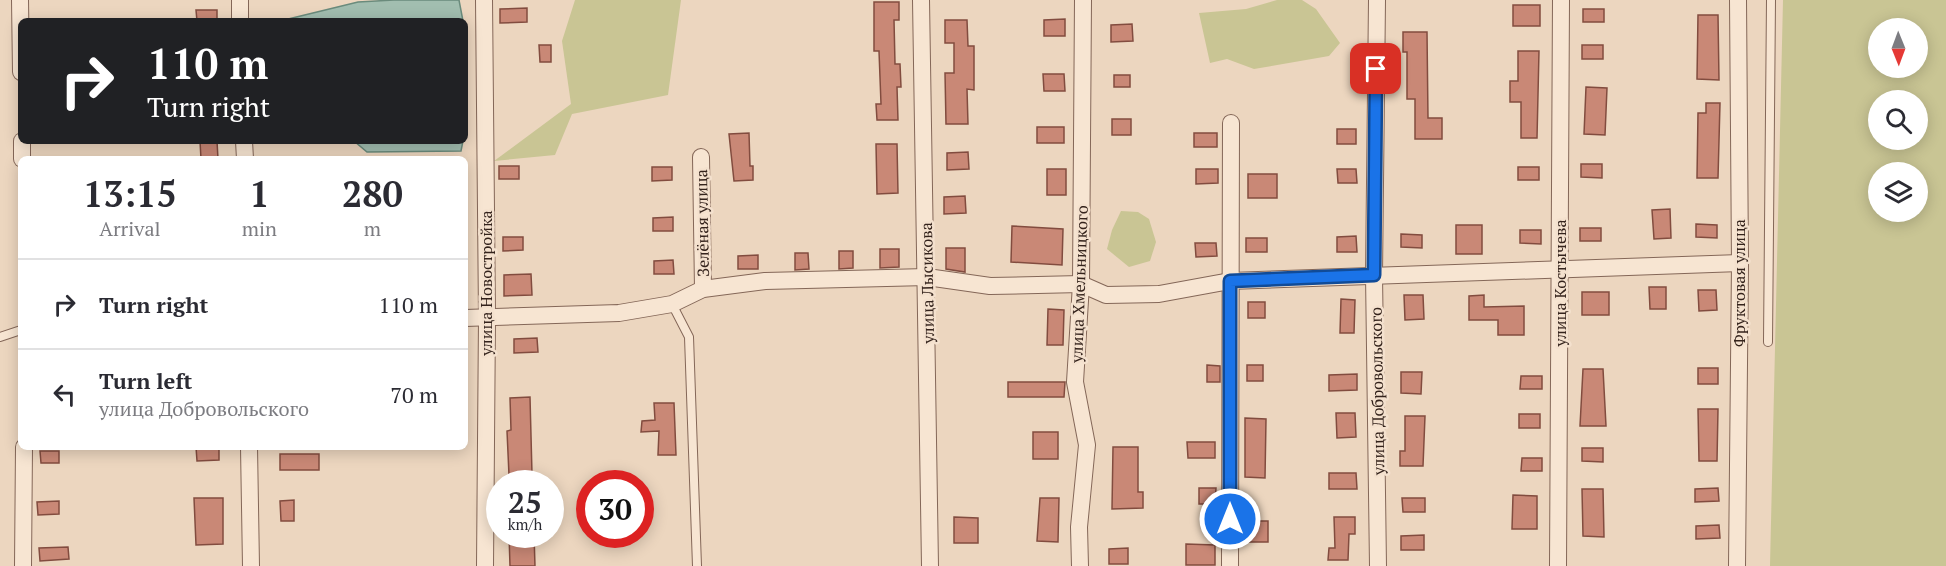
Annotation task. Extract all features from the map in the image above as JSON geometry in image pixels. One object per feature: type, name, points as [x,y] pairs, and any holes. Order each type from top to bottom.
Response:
[{"type":"street","points":[[20,0],[20,18]]},
{"type":"street","points":[[240,0],[240,18]]},
{"type":"street","name":"улица Новостройка","points":[[483,0],[487,317],[485,566]]},
{"type":"street","name":"улица Лысикова","points":[[921,0],[930,566]]},
{"type":"street","name":"улица Хмельницкого","points":[[1080,566],[1079,527],[1087,445],[1075,382],[1081,284],[1083,0]]},
{"type":"street","name":"улица Добровольского","points":[[1377,0],[1374,275],[1378,566]]},
{"type":"street","name":"улица Костычева","points":[[1558,566],[1561,0]]},
{"type":"street","name":"Фруктовая улица","points":[[1737,566],[1740,262],[1738,0]]},
{"type":"street","points":[[1230,566],[1231,123]]},
{"type":"street","name":"Зелёная улица","points":[[701,157],[703,289]]},
{"type":"street","points":[[468,318],[620,313],[672,304],[703,289],[765,280],[927,276],[990,286],[1081,284],[1107,295],[1159,294],[1230,281],[1740,262]]},
{"type":"street","points":[[23,566],[24,450]]},
{"type":"street","points":[[249,450],[251,566]]},
{"type":"lane","points":[[1768,342],[1771,0]]},
{"type":"lane","points":[[672,304],[689,337],[698,566]]},
{"type":"lane","points":[[0,337],[18,331]]},
{"type":"shaded area","points":[[459,0],[462,18],[292,18],[358,2]]},
{"type":"shaded area","points":[[575,0],[681,0],[668,95],[572,114],[555,155],[494,161],[571,104],[562,41]]},
{"type":"shaded area","points":[[1277,0],[1302,0],[1316,9],[1340,43],[1329,56],[1254,69],[1227,59],[1210,63],[1199,13],[1246,9]]},
{"type":"shaded area","points":[[1783,0],[1946,0],[1946,566],[1770,566]]},
{"type":"shaded area","points":[[358,144],[462,144],[461,151],[367,152]]},
{"type":"shaded area","points":[[1121,211],[1138,212],[1149,219],[1156,242],[1150,261],[1129,267],[1107,249],[1112,230]]},
{"type":"building","points":[[874,2],[899,2],[899,20],[894,20],[895,64],[900,64],[901,87],[897,87],[898,120],[877,120],[876,104],[881,104],[879,51],[874,51]]},
{"type":"building","points":[[1513,5],[1540,5],[1540,26],[1513,26]]},
{"type":"building","points":[[527,8],[527,22],[500,23],[500,9]]},
{"type":"building","points":[[1583,9],[1604,9],[1604,22],[1583,22]]},
{"type":"building","points":[[196,10],[217,10],[217,18],[197,18]]},
{"type":"building","points":[[1698,15],[1718,15],[1719,80],[1697,79]]},
{"type":"building","points":[[1065,19],[1065,36],[1044,36],[1044,20]]},
{"type":"building","points":[[945,20],[967,20],[968,46],[974,46],[974,90],[967,89],[968,124],[946,124],[945,73],[954,73],[954,43],[945,43]]},
{"type":"building","points":[[1132,24],[1133,41],[1111,42],[1111,25]]},
{"type":"building","points":[[1403,32],[1427,32],[1428,118],[1442,118],[1442,139],[1415,139],[1415,99],[1407,99],[1407,52],[1403,52]]},
{"type":"building","points":[[539,45],[551,45],[551,62],[540,62]]},
{"type":"building","points":[[1582,45],[1603,45],[1603,59],[1582,59]]},
{"type":"building","points":[[1518,51],[1539,51],[1537,138],[1521,138],[1521,102],[1510,102],[1510,81],[1518,81]]},
{"type":"building","points":[[1043,74],[1064,74],[1065,91],[1044,91]]},
{"type":"building","points":[[1114,75],[1130,75],[1130,87],[1114,87]]},
{"type":"building","points":[[1586,87],[1607,88],[1605,135],[1584,134]]},
{"type":"building","points":[[1706,103],[1720,103],[1718,178],[1697,178],[1698,113],[1706,113]]},
{"type":"building","points":[[1112,119],[1131,119],[1131,135],[1112,135]]},
{"type":"building","points":[[1037,127],[1064,127],[1064,143],[1037,143]]},
{"type":"building","points":[[1337,129],[1356,129],[1356,144],[1337,144]]},
{"type":"building","points":[[749,133],[750,166],[753,166],[753,180],[734,181],[729,134]]},
{"type":"building","points":[[1194,133],[1217,133],[1217,147],[1194,147]]},
{"type":"building","points":[[200,144],[217,144],[218,156],[201,156]]},
{"type":"building","points":[[876,144],[897,144],[898,193],[877,194]]},
{"type":"building","points":[[968,152],[969,169],[947,170],[947,153]]},
{"type":"building","points":[[1581,164],[1602,164],[1602,178],[1581,177]]},
{"type":"building","points":[[499,166],[519,166],[519,179],[499,179]]},
{"type":"building","points":[[652,167],[672,167],[672,180],[652,181]]},
{"type":"building","points":[[1518,167],[1539,167],[1539,180],[1518,180]]},
{"type":"building","points":[[1047,169],[1066,169],[1066,195],[1047,195]]},
{"type":"building","points":[[1196,169],[1218,169],[1218,183],[1196,184]]},
{"type":"building","points":[[1337,169],[1356,169],[1357,183],[1338,183]]},
{"type":"building","points":[[1248,174],[1277,174],[1277,198],[1248,198]]},
{"type":"building","points":[[965,196],[966,213],[944,214],[944,197]]},
{"type":"building","points":[[1670,209],[1671,238],[1654,239],[1652,210]]},
{"type":"building","points":[[673,217],[673,231],[653,231],[653,218]]},
{"type":"building","points":[[1696,224],[1717,225],[1717,238],[1696,237]]},
{"type":"building","points":[[1456,225],[1482,225],[1482,254],[1456,254]]},
{"type":"building","points":[[1012,226],[1063,229],[1062,265],[1011,262]]},
{"type":"building","points":[[1580,228],[1601,228],[1601,241],[1580,241]]},
{"type":"building","points":[[1520,230],[1541,230],[1541,244],[1520,243]]},
{"type":"building","points":[[1401,234],[1422,235],[1422,248],[1401,247]]},
{"type":"building","points":[[1356,236],[1357,252],[1337,252],[1337,237]]},
{"type":"building","points":[[503,237],[523,237],[523,250],[503,251]]},
{"type":"building","points":[[1246,238],[1267,238],[1267,252],[1246,252]]},
{"type":"building","points":[[1195,243],[1216,243],[1217,256],[1196,257]]},
{"type":"building","points":[[946,248],[965,248],[965,272],[946,269]]},
{"type":"building","points":[[880,249],[899,249],[899,267],[880,268]]},
{"type":"building","points":[[839,251],[853,251],[853,268],[839,269]]},
{"type":"building","points":[[795,253],[808,253],[809,269],[795,270]]},
{"type":"building","points":[[758,255],[758,269],[738,269],[738,256]]},
{"type":"building","points":[[673,260],[674,274],[654,274],[654,261]]},
{"type":"building","points":[[531,274],[532,295],[504,296],[504,275]]},
{"type":"building","points":[[1649,287],[1666,287],[1666,309],[1650,309]]},
{"type":"building","points":[[1698,290],[1716,290],[1717,310],[1699,311]]},
{"type":"building","points":[[1582,292],[1609,292],[1609,315],[1582,315]]},
{"type":"building","points":[[1404,295],[1423,295],[1424,319],[1405,320]]},
{"type":"building","points":[[1484,295],[1484,307],[1524,306],[1524,335],[1498,335],[1498,320],[1469,320],[1469,296]]},
{"type":"building","points":[[1341,299],[1355,300],[1354,333],[1340,333]]},
{"type":"building","points":[[1248,302],[1265,302],[1265,318],[1248,318]]},
{"type":"building","points":[[1048,309],[1064,310],[1063,345],[1047,345]]},
{"type":"building","points":[[537,338],[538,352],[514,353],[514,339]]},
{"type":"building","points":[[1207,365],[1220,366],[1220,382],[1207,382]]},
{"type":"building","points":[[1247,365],[1263,365],[1263,381],[1247,381]]},
{"type":"building","points":[[1698,368],[1718,368],[1718,384],[1698,384]]},
{"type":"building","points":[[1583,369],[1603,369],[1606,426],[1580,426]]},
{"type":"building","points":[[1401,372],[1422,372],[1421,394],[1401,393]]},
{"type":"building","points":[[1357,374],[1357,390],[1329,391],[1329,375]]},
{"type":"building","points":[[1521,376],[1542,376],[1542,389],[1520,389]]},
{"type":"building","points":[[1008,382],[1065,382],[1064,397],[1008,397]]},
{"type":"building","points":[[530,397],[532,470],[509,470],[507,431],[511,430],[510,398]]},
{"type":"building","points":[[654,403],[674,403],[676,455],[658,455],[659,431],[641,432],[642,421],[655,420]]},
{"type":"building","points":[[1698,409],[1718,409],[1717,461],[1699,461]]},
{"type":"building","points":[[1336,413],[1355,413],[1356,437],[1337,438]]},
{"type":"building","points":[[1519,414],[1540,414],[1540,428],[1519,428]]},
{"type":"building","points":[[1405,416],[1425,416],[1423,466],[1400,466],[1400,451],[1405,451]]},
{"type":"building","points":[[1245,418],[1266,419],[1265,478],[1245,477]]},
{"type":"building","points":[[1033,432],[1058,432],[1058,459],[1033,459]]},
{"type":"building","points":[[1187,442],[1215,442],[1215,458],[1188,458]]},
{"type":"building","points":[[1113,447],[1138,447],[1138,492],[1143,492],[1143,508],[1112,509]]},
{"type":"building","points":[[1582,448],[1603,448],[1603,462],[1582,461]]},
{"type":"building","points":[[196,450],[219,450],[219,460],[197,461]]},
{"type":"building","points":[[40,451],[59,451],[59,463],[41,463]]},
{"type":"building","points":[[280,454],[319,454],[319,470],[280,470]]},
{"type":"building","points":[[1522,458],[1542,458],[1542,471],[1521,471]]},
{"type":"building","points":[[1329,473],[1356,473],[1357,489],[1329,489]]},
{"type":"building","points":[[1199,488],[1216,488],[1215,504],[1199,504]]},
{"type":"building","points":[[1718,488],[1719,501],[1695,502],[1695,489]]},
{"type":"building","points":[[1582,489],[1603,489],[1604,537],[1583,536]]},
{"type":"building","points":[[1513,495],[1537,496],[1537,529],[1512,529]]},
{"type":"building","points":[[194,498],[223,498],[223,544],[196,545]]},
{"type":"building","points":[[1040,498],[1059,498],[1058,542],[1037,541]]},
{"type":"building","points":[[1402,498],[1425,498],[1425,512],[1403,512]]},
{"type":"building","points":[[294,500],[294,521],[281,521],[280,501]]},
{"type":"building","points":[[59,501],[59,514],[38,515],[37,502]]},
{"type":"building","points":[[954,517],[978,518],[978,543],[954,543]]},
{"type":"building","points":[[1334,517],[1355,517],[1355,534],[1349,534],[1348,560],[1328,560],[1329,548],[1335,548]]},
{"type":"building","points":[[1248,521],[1268,521],[1268,542],[1247,542]]},
{"type":"building","points":[[1719,525],[1720,538],[1696,539],[1696,526]]},
{"type":"building","points":[[1424,535],[1424,550],[1401,550],[1401,536]]},
{"type":"building","points":[[1186,544],[1215,545],[1215,565],[1186,565]]},
{"type":"building","points":[[68,547],[69,559],[40,561],[39,548]]},
{"type":"building","points":[[509,548],[534,548],[535,566],[510,566]]},
{"type":"building","points":[[1128,548],[1128,564],[1109,564],[1109,549]]},
{"type":"route","points":[[1230,519],[1230,281],[1374,275],[1376,69]]}]
